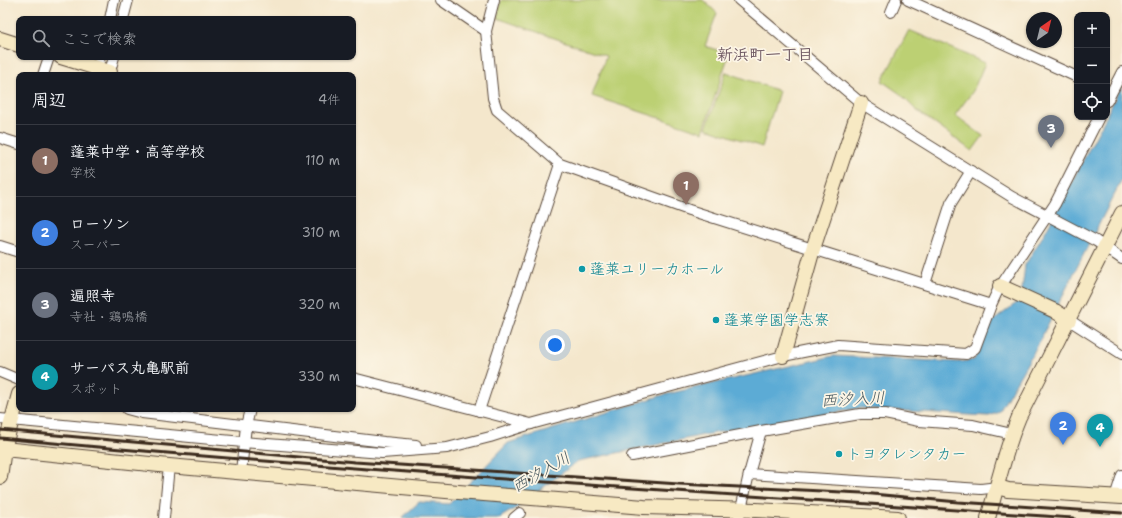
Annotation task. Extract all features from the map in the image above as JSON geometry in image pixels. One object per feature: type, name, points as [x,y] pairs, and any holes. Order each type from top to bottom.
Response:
[{"type":"street","points":[[111,16],[114,0]]},
{"type":"street","points":[[124,16],[128,0]]},
{"type":"street","points":[[440,0],[486,31]]},
{"type":"street","points":[[494,0],[486,31],[493,98],[497,110],[560,164],[689,210],[991,305]]},
{"type":"street","points":[[739,0],[862,103],[1012,197],[1100,243],[1122,259]]},
{"type":"street","points":[[891,12],[896,0]]},
{"type":"street","points":[[908,0],[1074,76]]},
{"type":"street","points":[[0,39],[16,44]]},
{"type":"street","points":[[44,72],[48,60]]},
{"type":"street","points":[[72,60],[103,69],[111,60]]},
{"type":"street","points":[[1110,92],[1122,72]]},
{"type":"street","points":[[783,356],[813,249],[862,103]]},
{"type":"street","points":[[6,420],[382,453],[447,448],[783,356],[838,344],[966,354],[975,348],[991,305],[1000,286],[1055,204],[1097,120]]},
{"type":"street","points":[[0,138],[16,143]]},
{"type":"street","points":[[479,411],[560,164]]},
{"type":"street","points":[[925,284],[951,203],[971,171]]},
{"type":"street","points":[[988,518],[998,487],[1002,465],[1019,417],[1069,320],[1100,243],[1122,213]]},
{"type":"street","points":[[0,246],[16,251]]},
{"type":"street","points":[[1000,286],[1055,312],[1122,354]]},
{"type":"street","points":[[0,372],[16,378]]},
{"type":"street","points":[[356,379],[531,424]]},
{"type":"street","points":[[0,477],[6,420],[16,400]]},
{"type":"street","points":[[138,412],[172,413],[246,426],[447,448]]},
{"type":"street","points":[[241,471],[243,442],[249,412]]},
{"type":"street","points":[[632,456],[760,431],[860,414],[885,414],[919,420],[973,425],[1012,434]]},
{"type":"street","points":[[740,514],[760,431]]},
{"type":"street","points":[[2,449],[169,466],[241,471],[529,499],[644,508],[740,514],[756,510],[898,518]]},
{"type":"street","points":[[164,518],[169,466]]},
{"type":"street","points":[[749,474],[981,489],[998,487],[1008,490],[1118,497],[1122,475]]},
{"type":"green space","points":[[501,0],[703,0],[717,13],[705,46],[729,54],[703,132],[592,96],[606,56],[497,18]]},
{"type":"green space","points":[[909,30],[985,63],[973,91],[955,115],[983,136],[972,151],[916,110],[899,93],[882,81]]},
{"type":"green space","points":[[726,72],[779,91],[762,147],[706,128]]},
{"type":"water","name":"西汐入川","points":[[1122,85],[1122,179],[1036,348],[999,412],[989,416],[861,408],[714,433],[578,461],[516,508],[499,518],[402,518],[419,502],[449,504],[508,443],[663,395],[833,356],[958,362],[974,360],[992,322],[1015,304],[1022,290],[1025,265],[1044,234],[1104,120],[1110,120],[1110,108]]},
{"type":"railway","points":[[0,430],[355,462],[679,484],[862,493],[958,502],[1122,513]]},
{"type":"railway","points":[[0,438],[403,472],[1074,518]]},
{"type":"place","name":"遍照寺","points":[[1051,148]]},
{"type":"place","name":"蓬莱中学・高等学校","points":[[686,205]]},
{"type":"place","name":"蓬莱ユリーカホール","points":[[582,269]]},
{"type":"place","name":"蓬莱学園学志寮","points":[[716,320]]},
{"type":"place","name":"ローソン","points":[[1063,445]]},
{"type":"place","name":"サーパス丸亀駅前","points":[[1100,447]]},
{"type":"place","name":"トヨタレンタカー","points":[[839,454]]},
{"type":"district","name":"新浜町一丁目","points":[[765,54]]}]
